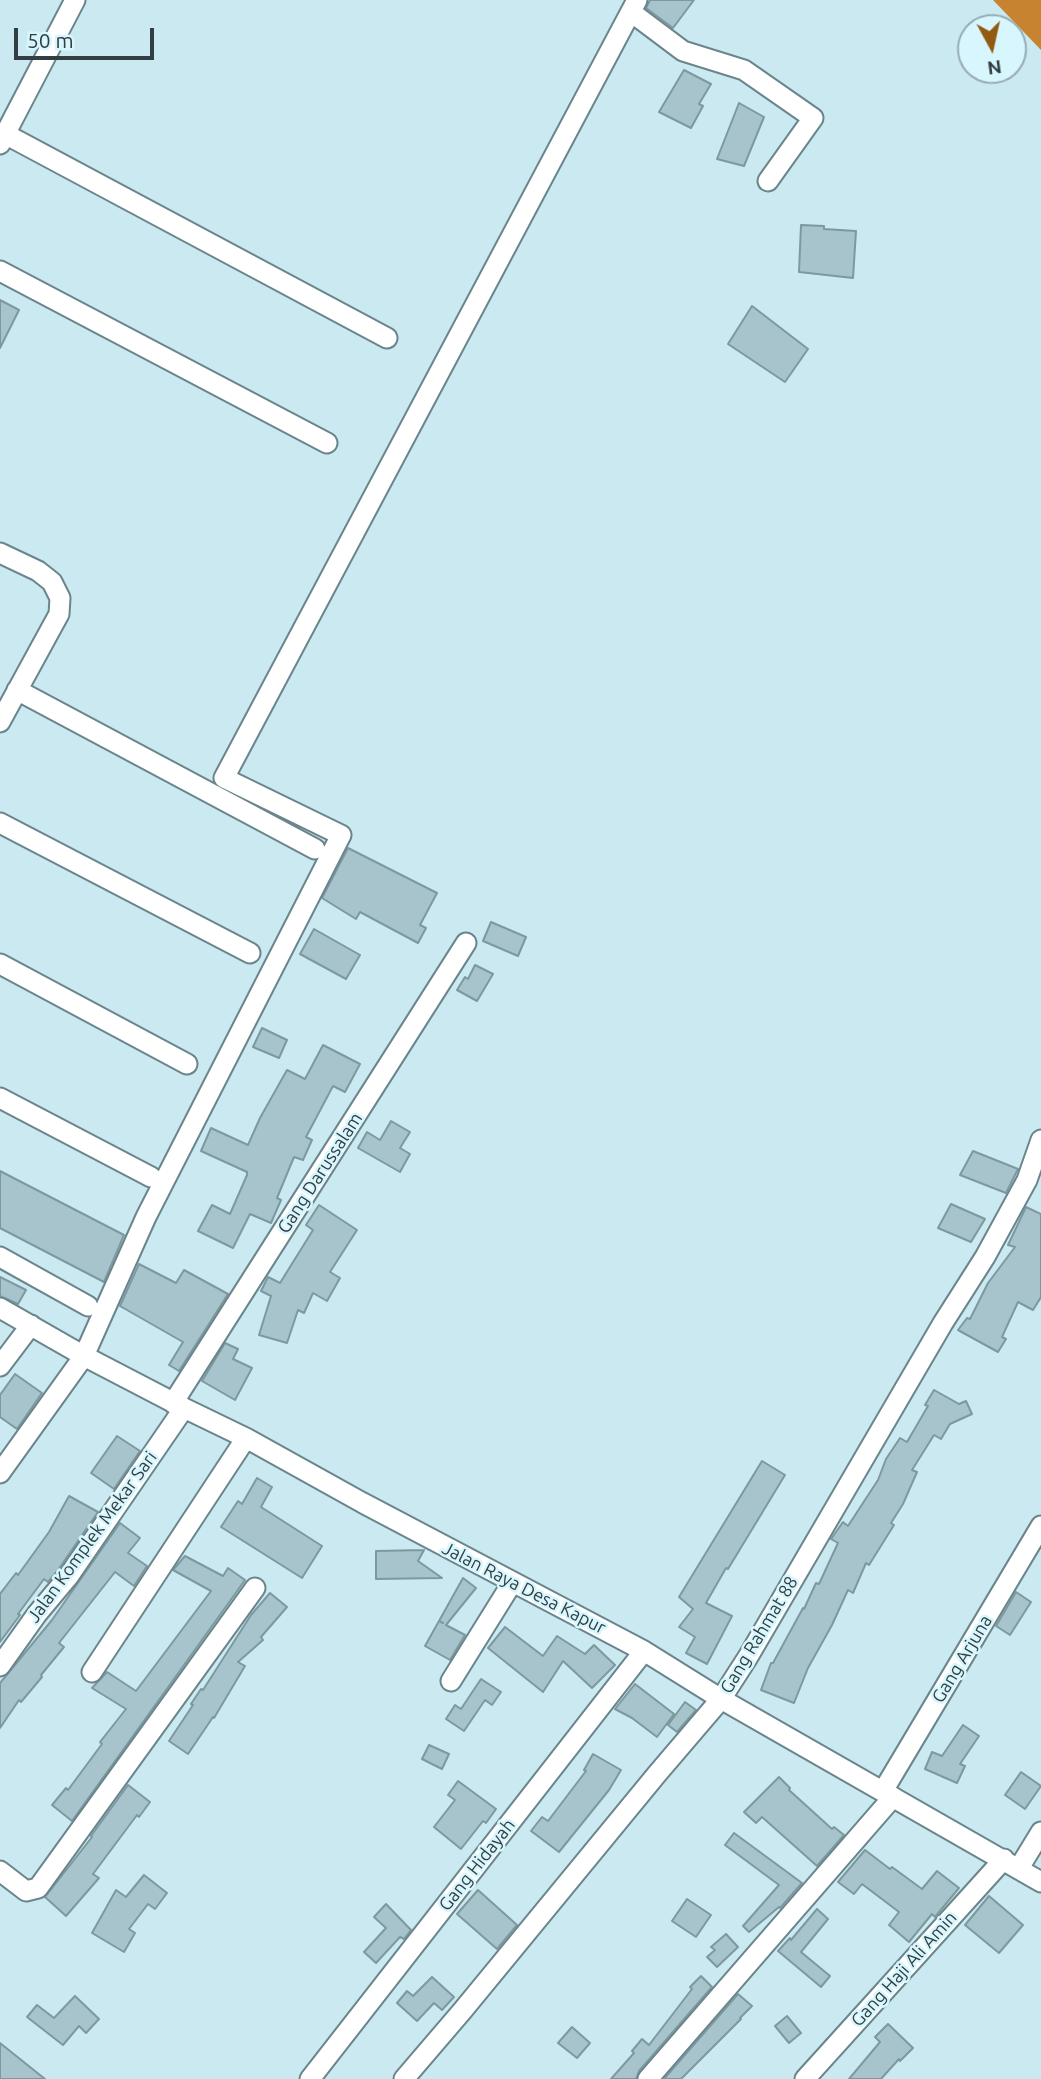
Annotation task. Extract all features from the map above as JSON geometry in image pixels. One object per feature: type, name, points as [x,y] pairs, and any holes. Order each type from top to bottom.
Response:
[{"type":"street","points":[[75,0],[3,140],[387,338]]},
{"type":"street","points":[[0,1473],[84,1356],[146,1217],[341,835],[223,778],[634,6],[683,51],[744,70],[813,118],[768,181]]},
{"type":"street","points":[[0,271],[327,443]]},
{"type":"street","points":[[0,553],[38,571],[52,582],[60,598],[59,614],[0,722]]},
{"type":"street","points":[[17,690],[315,849]]},
{"type":"street","points":[[0,823],[250,953]]},
{"type":"street","name":"Gang Darussalam","points":[[178,1405],[466,943]]},
{"type":"street","points":[[0,964],[187,1064]]},
{"type":"street","points":[[0,1098],[151,1177]]},
{"type":"street","name":"Gang Rahmat 88","points":[[404,2079],[720,1699],[748,1657],[943,1322],[985,1257],[1027,1180],[1041,1140]]},
{"type":"street","points":[[1,1261],[88,1306]]},
{"type":"street","name":"Jalan Raya Desa Kapur","points":[[0,1308],[84,1356],[246,1438],[512,1583],[644,1651],[720,1699],[1041,1882]]},
{"type":"street","points":[[0,1366],[31,1325]]},
{"type":"street","name":"Jalan Komplek Mekar Sari","points":[[0,1666],[37,1614],[68,1577],[178,1405]]},
{"type":"street","points":[[92,1672],[246,1438]]},
{"type":"street","name":"Gang Arjuna","points":[[648,2079],[888,1794],[1041,1526]]},
{"type":"street","points":[[451,1681],[512,1583]]},
{"type":"street","points":[[0,1871],[26,1891],[38,1888],[255,1588]]},
{"type":"street","name":"Gang Hidayah","points":[[310,2079],[644,1651]]},
{"type":"street","name":"Gang Haji Ali Amin","points":[[805,2079],[1041,1832]]},
{"type":"shaded area","points":[[993,0],[1041,0],[1041,50],[1027,35],[1027,14],[1006,14]]},
{"type":"building","points":[[650,0],[694,0],[673,28],[646,8]]},
{"type":"building","points":[[684,70],[711,84],[699,104],[703,106],[691,128],[659,112]]},
{"type":"building","points":[[739,103],[764,117],[744,166],[717,159]]},
{"type":"building","points":[[801,225],[856,231],[853,278],[799,272]]},
{"type":"building","points":[[0,300],[19,310],[0,348]]},
{"type":"building","points":[[752,306],[808,349],[785,382],[728,344]]},
{"type":"building","points":[[348,848],[437,893],[420,925],[426,928],[418,943],[360,912],[356,919],[322,898]]},
{"type":"building","points":[[491,922],[526,937],[518,956],[483,941]]},
{"type":"building","points":[[314,929],[360,955],[346,979],[300,954]]},
{"type":"building","points":[[475,965],[493,974],[477,1001],[457,990],[465,977],[468,979]]},
{"type":"building","points":[[262,1028],[287,1040],[279,1058],[253,1047]]},
{"type":"building","points":[[323,1045],[360,1064],[345,1092],[333,1086],[306,1137],[312,1140],[303,1160],[294,1157],[277,1198],[281,1200],[271,1223],[250,1214],[233,1248],[198,1231],[212,1205],[230,1214],[247,1175],[247,1172],[201,1151],[211,1128],[248,1145],[287,1070],[305,1079]]},
{"type":"building","points":[[391,1121],[410,1132],[400,1148],[410,1154],[400,1172],[358,1148],[367,1132],[380,1140]]},
{"type":"building","points":[[973,1151],[1018,1169],[1006,1193],[960,1175]]},
{"type":"building","points":[[0,1171],[124,1235],[104,1282],[0,1228]]},
{"type":"building","points":[[951,1204],[985,1219],[971,1242],[938,1228]]},
{"type":"building","points":[[319,1205],[357,1230],[330,1272],[340,1278],[327,1301],[313,1293],[304,1313],[298,1310],[287,1343],[259,1335],[271,1296],[261,1291],[268,1277],[280,1283],[313,1230],[306,1225]]},
{"type":"building","points":[[1026,1207],[1041,1214],[1041,1297],[1033,1310],[1018,1302],[1002,1337],[1006,1339],[998,1352],[958,1330],[967,1318],[970,1319],[988,1283],[1015,1247],[1008,1245]]},
{"type":"building","points":[[139,1264],[176,1283],[184,1270],[228,1294],[179,1371],[169,1365],[183,1342],[120,1306]]},
{"type":"building","points":[[0,1277],[26,1290],[18,1304],[0,1296]]},
{"type":"building","points":[[225,1343],[238,1349],[233,1359],[252,1368],[235,1400],[202,1381]]},
{"type":"building","points":[[15,1374],[42,1393],[17,1429],[0,1417],[0,1395]]},
{"type":"building","points":[[934,1390],[959,1404],[966,1401],[972,1414],[950,1424],[941,1439],[934,1435],[912,1470],[917,1472],[891,1523],[894,1525],[869,1565],[866,1563],[853,1593],[848,1590],[808,1668],[794,1703],[761,1690],[771,1663],[804,1609],[816,1583],[819,1584],[838,1543],[831,1539],[843,1522],[848,1526],[878,1480],[886,1459],[900,1438],[907,1442]]},
{"type":"building","points":[[117,1436],[140,1451],[114,1489],[91,1473]]},
{"type":"building","points":[[762,1461],[785,1475],[706,1603],[732,1616],[707,1664],[686,1653],[695,1637],[679,1627],[693,1609],[679,1597]]},
{"type":"building","points":[[257,1478],[272,1487],[261,1507],[322,1546],[302,1578],[221,1527],[238,1501],[242,1504]]},
{"type":"building","points":[[69,1496],[98,1512],[58,1570],[48,1582],[44,1579],[0,1642],[0,1594],[16,1573],[18,1575],[49,1532]]},
{"type":"building","points":[[120,1523],[140,1538],[128,1553],[147,1566],[134,1586],[115,1572],[59,1643],[64,1647],[42,1677],[21,1702],[19,1700],[0,1728],[0,1683],[52,1620]]},
{"type":"building","points":[[424,1550],[418,1561],[442,1578],[376,1579],[376,1551]]},
{"type":"building","points":[[185,1556],[223,1576],[228,1568],[245,1580],[72,1821],[52,1805],[66,1788],[68,1790],[126,1709],[92,1688],[107,1672],[136,1691],[211,1591],[173,1570]]},
{"type":"building","points":[[463,1578],[476,1588],[446,1625],[465,1635],[450,1660],[425,1646]]},
{"type":"building","points":[[1016,1592],[1031,1602],[1010,1635],[996,1626]]},
{"type":"building","points":[[270,1593],[287,1607],[261,1637],[263,1640],[238,1662],[245,1666],[214,1718],[188,1754],[169,1741],[251,1615]]},
{"type":"building","points":[[505,1627],[543,1656],[557,1636],[585,1654],[594,1645],[615,1665],[592,1688],[563,1661],[543,1692],[488,1648]]},
{"type":"building","points":[[481,1679],[501,1692],[492,1705],[485,1700],[464,1731],[446,1719],[455,1705],[461,1709]]},
{"type":"building","points":[[635,1684],[674,1714],[657,1737],[615,1709]]},
{"type":"building","points":[[685,1702],[696,1710],[677,1732],[668,1725]]},
{"type":"building","points":[[963,1725],[979,1736],[960,1764],[965,1766],[957,1783],[925,1769],[932,1752],[942,1756]]},
{"type":"building","points":[[429,1745],[449,1754],[442,1769],[422,1759]]},
{"type":"building","points":[[593,1754],[621,1770],[609,1790],[559,1852],[531,1831],[542,1817],[548,1821],[586,1771],[584,1770]]},
{"type":"building","points":[[1021,1772],[1041,1786],[1025,1809],[1005,1795]]},
{"type":"building","points":[[779,1777],[789,1790],[832,1829],[834,1827],[844,1835],[817,1866],[762,1817],[756,1823],[744,1812]]},
{"type":"building","points":[[458,1781],[496,1809],[461,1849],[434,1827],[455,1800],[448,1795]]},
{"type":"building","points":[[128,1785],[150,1802],[139,1817],[137,1815],[93,1874],[99,1878],[66,1916],[45,1897]]},
{"type":"building","points":[[734,1833],[802,1883],[780,1908],[749,1932],[743,1926],[779,1885],[725,1845]]},
{"type":"building","points":[[865,1850],[922,1889],[937,1871],[959,1888],[935,1917],[932,1914],[909,1942],[889,1925],[899,1912],[862,1884],[854,1894],[838,1882]]},
{"type":"building","points":[[144,1875],[167,1893],[155,1909],[148,1904],[129,1929],[135,1933],[124,1952],[92,1933],[116,1890],[126,1897]]},
{"type":"building","points":[[478,1890],[517,1925],[497,1949],[457,1914]]},
{"type":"building","points":[[989,1896],[1023,1925],[999,1953],[965,1925]]},
{"type":"building","points":[[687,1899],[711,1915],[696,1937],[672,1921]]},
{"type":"building","points":[[386,1904],[411,1930],[404,1939],[400,1937],[376,1963],[364,1952],[386,1928],[374,1917]]},
{"type":"building","points":[[817,1909],[828,1919],[801,1952],[830,1976],[821,1987],[778,1951]]},
{"type":"building","points":[[726,1934],[738,1947],[717,1967],[707,1957],[715,1950],[711,1947]]},
{"type":"building","points":[[701,1976],[712,1987],[639,2071],[636,2079],[611,2079],[634,2053],[632,2051],[642,2039],[649,2045],[692,1989],[690,1987]]},
{"type":"building","points":[[432,1977],[454,1997],[442,2010],[434,2003],[417,2021],[397,2003],[407,1991],[413,1996]]},
{"type":"building","points":[[738,1994],[752,2006],[741,2019],[681,2079],[664,2079]]},
{"type":"building","points":[[75,1996],[99,2019],[86,2033],[79,2026],[63,2045],[27,2017],[37,2005],[54,2018]]},
{"type":"building","points":[[787,2016],[801,2033],[789,2043],[775,2026]]},
{"type":"building","points":[[888,2024],[913,2048],[881,2079],[849,2079],[880,2042],[875,2037]]},
{"type":"building","points":[[572,2027],[590,2043],[577,2058],[558,2043]]},
{"type":"building","points":[[0,2043],[45,2079],[0,2079]]}]
